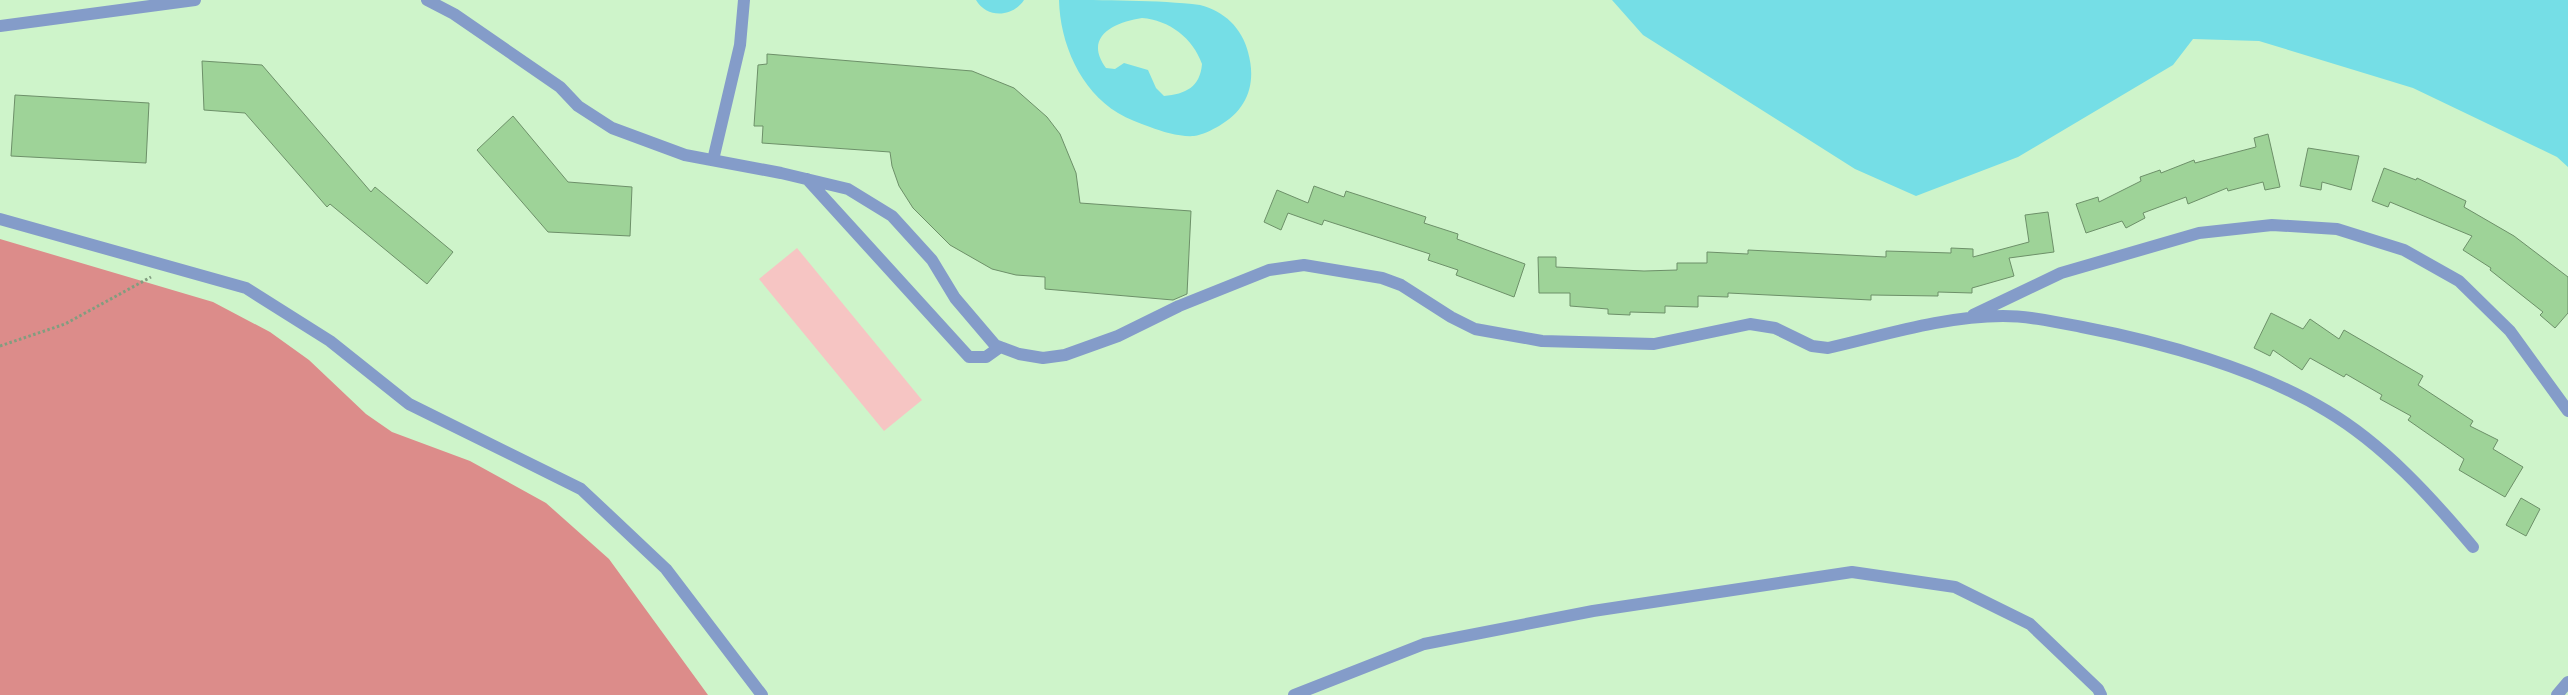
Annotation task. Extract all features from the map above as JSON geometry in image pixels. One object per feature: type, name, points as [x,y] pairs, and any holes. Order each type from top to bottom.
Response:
[{"type":"street","points":[[0,26],[195,0]]},
{"type":"street","points":[[427,0],[454,14],[560,87],[578,106],[612,128],[685,155],[848,189],[892,216],[932,260],[955,298],[973,321],[995,345],[1000,347],[1043,358],[1066,355],[1118,336],[1179,306],[1268,270],[1304,265],[1382,278],[1401,285],[1451,317],[1475,329],[1542,341],[1654,344],[1750,324],[1775,328],[1812,346],[1828,348],[1969,318],[2005,316],[2051,321],[2132,336],[2233,369],[2288,391],[2328,411],[2364,437],[2412,480],[2473,547]]},
{"type":"street","points":[[713,160],[740,45],[744,0]]},
{"type":"street","points":[[807,180],[970,357],[986,357],[1000,347]]},
{"type":"street","points":[[0,219],[246,288],[330,341],[409,404],[581,489],[666,569],[762,695]]},
{"type":"street","points":[[1969,318],[2061,273],[2199,233],[2272,225],[2337,229],[2404,250],[2459,281],[2510,331],[2568,411]]},
{"type":"street","points":[[1294,695],[1424,644],[1593,611],[1852,572],[1955,587],[2030,624],[2101,695]]},
{"type":"street","points":[[2558,695],[2568,682]]},
{"type":"path","points":[[0,346],[65,324],[170,267]]},
{"type":"shaded area","points":[[0,239],[213,302],[270,332],[309,360],[366,414],[392,432],[470,461],[546,503],[609,559],[708,695],[0,695]]},
{"type":"shaded area","points":[[797,248],[922,400],[884,431],[759,279]]},
{"type":"water","points":[[976,0],[1024,0],[1013,10],[993,13],[981,6]]},
{"type":"water","points":[[1059,0],[1167,2],[1200,5],[1209,8],[1231,22],[1237,28],[1245,43],[1251,75],[1250,85],[1243,104],[1229,120],[1197,135],[1183,136],[1172,134],[1134,121],[1118,113],[1105,103],[1093,92],[1083,78],[1068,49],[1060,16]],"holes":[[[1152,19],[1162,22],[1179,32],[1193,46],[1198,55],[1202,64],[1201,72],[1195,84],[1185,91],[1164,96],[1156,88],[1148,70],[1124,63],[1115,69],[1106,68],[1100,57],[1098,48],[1100,40],[1112,27],[1131,20]]]},
{"type":"water","points":[[1612,0],[2568,0],[2568,167],[2557,157],[2413,88],[2259,41],[2193,39],[2173,65],[2018,157],[1916,196],[1855,169],[1643,35]]},
{"type":"building","points":[[767,54],[972,71],[1014,88],[1047,117],[1060,134],[1076,173],[1080,203],[1191,211],[1187,294],[1173,300],[1045,289],[1045,277],[1016,275],[992,269],[950,245],[913,208],[899,186],[892,166],[890,152],[762,143],[763,126],[754,126],[758,65],[767,64]]},
{"type":"building","points":[[202,61],[262,65],[371,192],[375,187],[453,252],[427,284],[330,204],[327,207],[245,113],[204,110]]},
{"type":"building","points":[[15,95],[149,103],[146,163],[11,156]]},
{"type":"building","points":[[513,116],[568,182],[632,187],[630,236],[548,232],[477,150]]},
{"type":"building","points":[[2268,134],[2280,187],[2265,190],[2263,182],[2228,191],[2227,188],[2188,204],[2186,197],[2143,213],[2145,218],[2126,228],[2122,221],[2086,233],[2076,204],[2098,197],[2099,202],[2141,181],[2140,177],[2160,170],[2161,173],[2194,160],[2195,163],[2256,147],[2254,138]]},
{"type":"building","points":[[2308,148],[2359,156],[2351,190],[2322,182],[2321,190],[2300,186]]},
{"type":"building","points":[[2384,168],[2416,180],[2417,178],[2466,201],[2464,207],[2514,236],[2568,277],[2568,313],[2555,328],[2540,315],[2543,312],[2490,270],[2491,268],[2463,250],[2472,236],[2390,202],[2388,207],[2372,201]]},
{"type":"building","points":[[1314,186],[1344,197],[1346,191],[1426,217],[1424,223],[1458,234],[1457,239],[1525,264],[1514,297],[1456,275],[1458,270],[1428,260],[1430,254],[1324,220],[1322,225],[1288,213],[1281,230],[1264,222],[1277,190],[1308,203]]},
{"type":"building","points":[[2048,212],[2054,252],[2009,258],[2014,276],[1972,288],[1972,293],[1938,292],[1938,296],[1871,295],[1871,300],[1728,293],[1728,297],[1698,296],[1698,307],[1665,306],[1665,313],[1630,312],[1630,315],[1608,314],[1608,309],[1570,306],[1570,293],[1539,293],[1538,257],[1556,257],[1556,267],[1644,271],[1677,270],[1677,263],[1707,263],[1707,252],[1748,254],[1748,250],[1886,257],[1886,251],[1951,253],[1951,248],[1973,249],[1973,257],[2029,242],[2025,215]]},
{"type":"building","points":[[2271,313],[2303,329],[2310,319],[2339,339],[2344,330],[2423,376],[2418,385],[2473,421],[2470,426],[2498,440],[2493,449],[2523,467],[2505,497],[2459,470],[2464,459],[2408,420],[2411,416],[2380,399],[2382,395],[2346,374],[2344,377],[2310,358],[2302,370],[2273,350],[2270,356],[2254,348]]},
{"type":"building","points":[[2521,498],[2540,509],[2526,536],[2506,525]]}]
